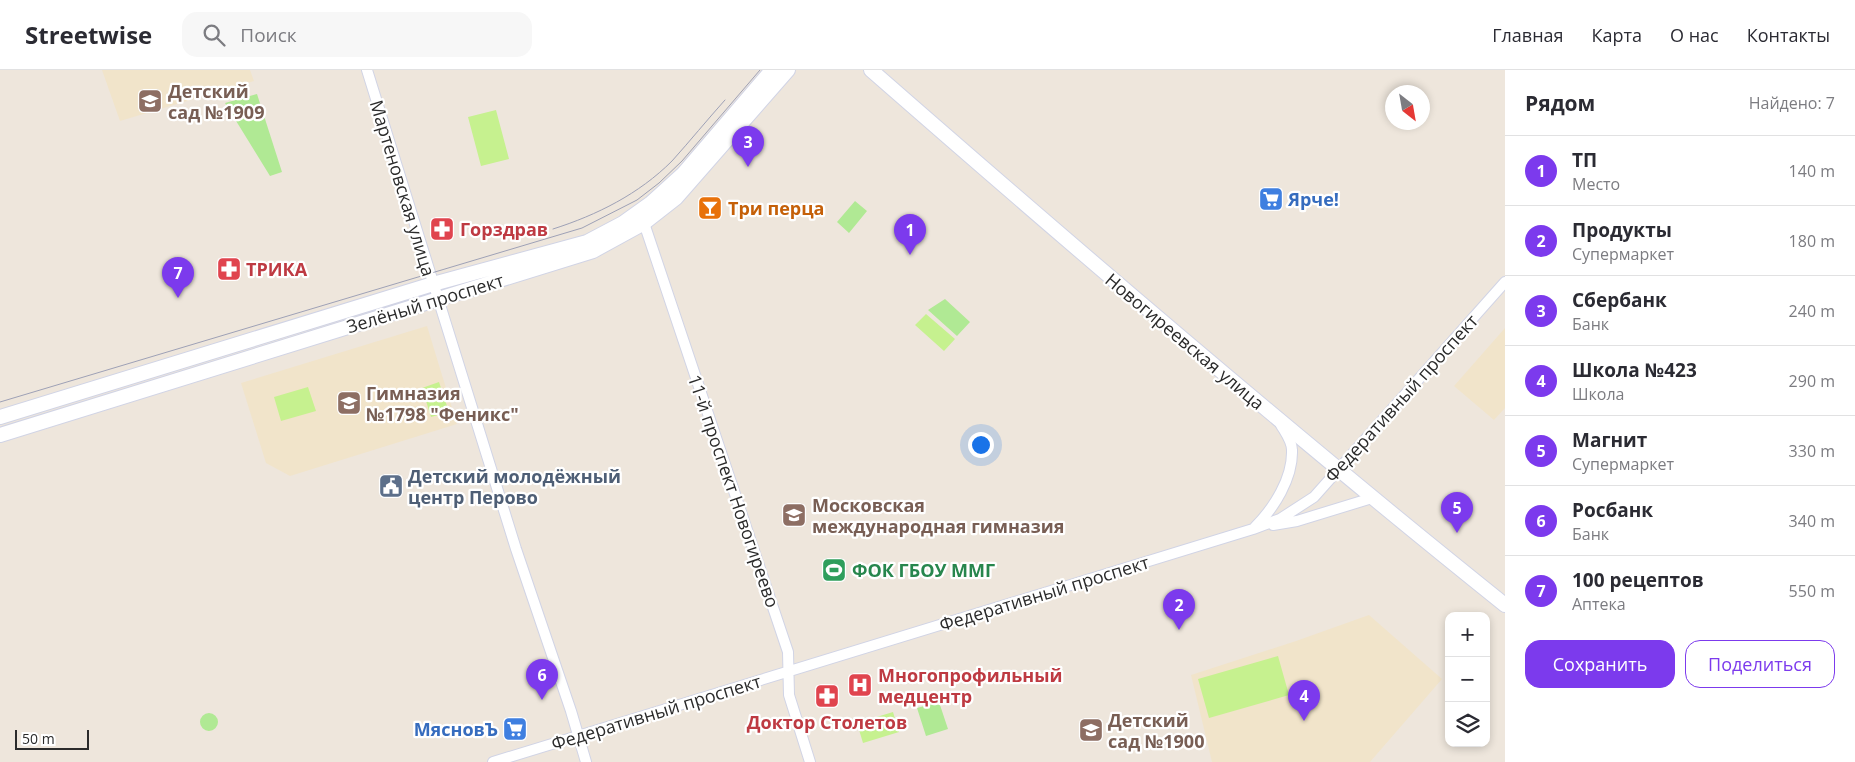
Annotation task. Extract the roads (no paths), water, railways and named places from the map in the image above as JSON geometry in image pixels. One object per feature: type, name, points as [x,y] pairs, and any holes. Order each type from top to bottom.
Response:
[{"type":"main road","name":"Зелёный проспект","points":[[0,417],[433,284],[587,242],[623,224],[651,203],[683,174],[772,70]]},
{"type":"main road","name":"Зелёный проспект","points":[[0,435],[593,251],[644,223],[676,198],[788,70]]},
{"type":"main road","name":"Новогиреевская улица","points":[[871,70],[1082,254],[1277,419],[1505,605]]},
{"type":"street","name":"Мартеновская улица","points":[[367,70],[516,549],[586,762]]},
{"type":"street","name":"11-й проспект Новогиреево","points":[[644,223],[788,652],[789,695],[810,762]]},
{"type":"street","name":"Федеративный проспект","points":[[493,762],[1280,519],[1314,496],[1505,282]]},
{"type":"street","points":[[1252,529],[1269,512],[1284,487],[1289,469],[1292,449],[1288,437],[1277,419]]},
{"type":"street","points":[[1252,529],[1297,521],[1372,498]]},
{"type":"tram line","points":[[0,402],[582,228],[637,200],[659,183],[682,161],[760,70]]},
{"type":"tram line","points":[[553,229],[601,210],[646,184],[672,161],[725,100]]},
{"type":"place","name":"Детский сад №1909","points":[[150,101]]},
{"type":"place","name":"Сбербанк","points":[[748,167]]},
{"type":"place","name":"Ярче!","points":[[1271,199]]},
{"type":"place","name":"Три перца","points":[[710,208]]},
{"type":"place","name":"Горздрав","points":[[442,229]]},
{"type":"place","name":"ТП","points":[[910,255]]},
{"type":"place","name":"ТРИКА","points":[[229,269]]},
{"type":"place","name":"100 рецептов","points":[[178,298]]},
{"type":"place","name":"Гимназия №1798 \"Феникс\"","points":[[349,403]]},
{"type":"place","name":"Детский молодёжный центр Перово","points":[[391,486]]},
{"type":"place","name":"Московская международная гимназия","points":[[794,515]]},
{"type":"place","name":"Магнит","points":[[1457,533]]},
{"type":"place","name":"ФОК ГБОУ ММГ","points":[[834,570]]},
{"type":"place","name":"Продукты","points":[[1179,630]]},
{"type":"place","name":"Многопрофильный медцентр","points":[[860,685]]},
{"type":"place","name":"Доктор Столетов","points":[[827,696]]},
{"type":"place","name":"Росбанк","points":[[542,700]]},
{"type":"place","name":"Школа №423","points":[[1304,721]]},
{"type":"place","name":"МясновЪ","points":[[515,729]]},
{"type":"place","name":"Детский сад №1900","points":[[1091,730]]}]
